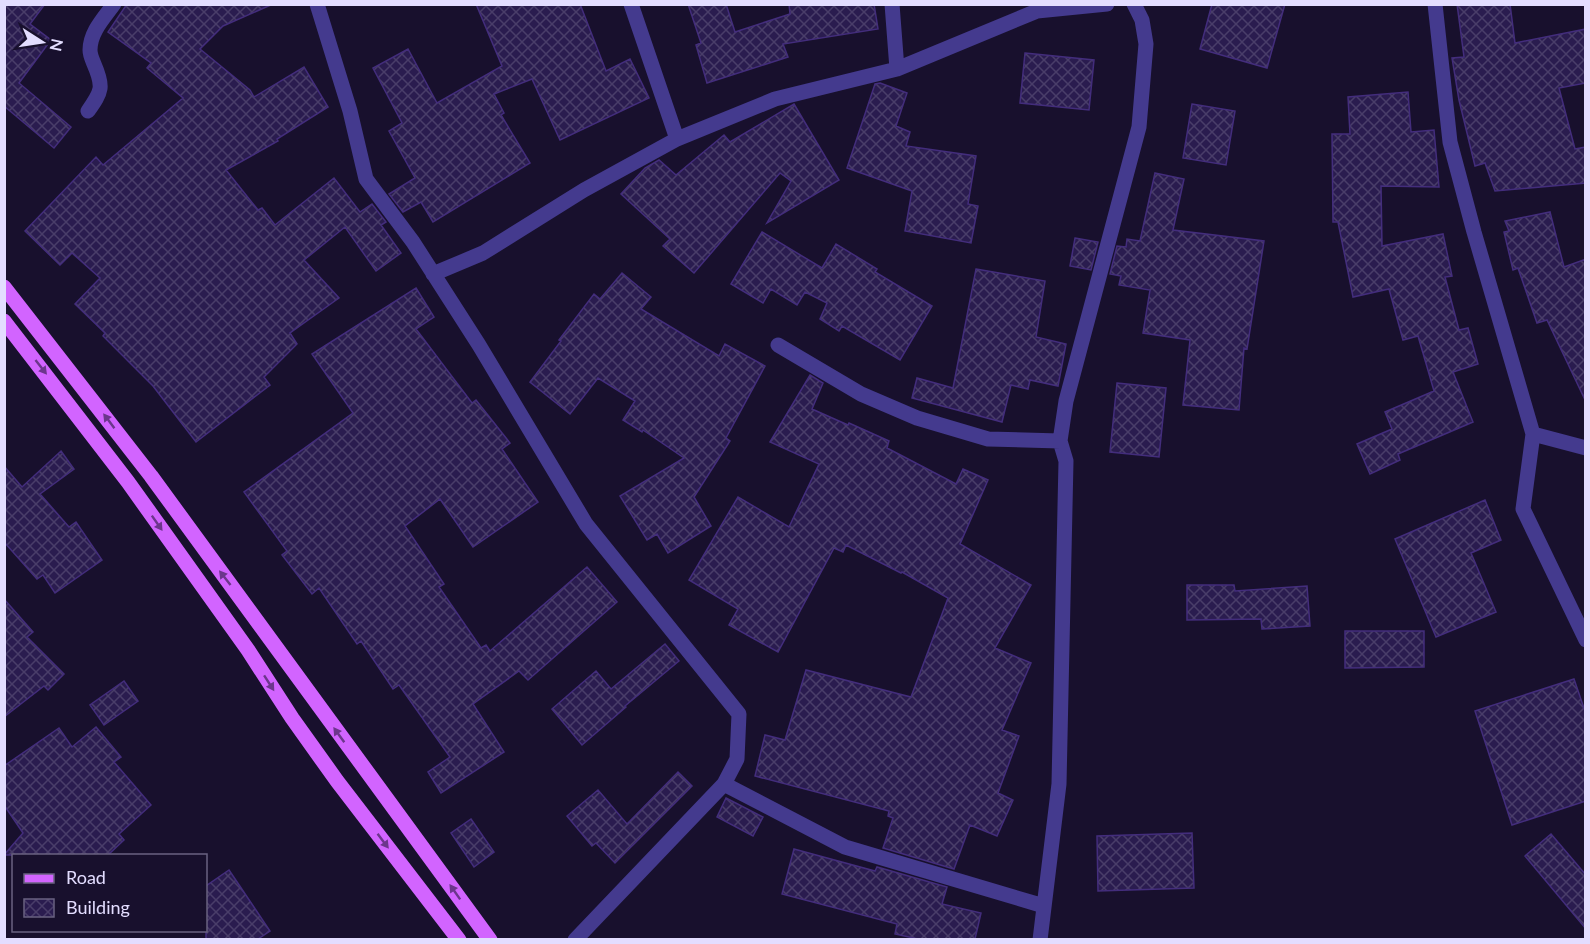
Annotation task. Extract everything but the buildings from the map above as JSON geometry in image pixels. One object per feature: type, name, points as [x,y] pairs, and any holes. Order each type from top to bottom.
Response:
[{"type":"main road","points":[[4,287],[151,476],[490,939]]},
{"type":"main road","points":[[4,321],[128,482],[248,650],[298,727],[459,939]]},
{"type":"street","points":[[88,111],[99,95],[102,85],[90,53],[91,41],[98,24],[114,4]]},
{"type":"street","points":[[317,4],[350,111],[366,179],[413,242],[479,345],[586,524],[739,714],[737,759],[724,784],[575,939]]},
{"type":"street","points":[[631,4],[677,139]]},
{"type":"street","points":[[892,4],[897,69]]},
{"type":"street","points":[[433,274],[483,253],[584,190],[677,139],[775,99],[897,69],[1037,12],[1107,4]]},
{"type":"street","points":[[1040,939],[1059,784],[1066,461],[1060,441],[1066,401],[1139,127],[1146,44],[1142,20],[1134,4]]},
{"type":"street","points":[[1435,4],[1450,142],[1533,434],[1523,509],[1586,640]]},
{"type":"street","points":[[778,345],[861,394],[917,418],[988,439],[1060,441]]},
{"type":"street","points":[[1533,434],[1586,448]]},
{"type":"street","points":[[724,784],[845,847],[1044,906]]}]
